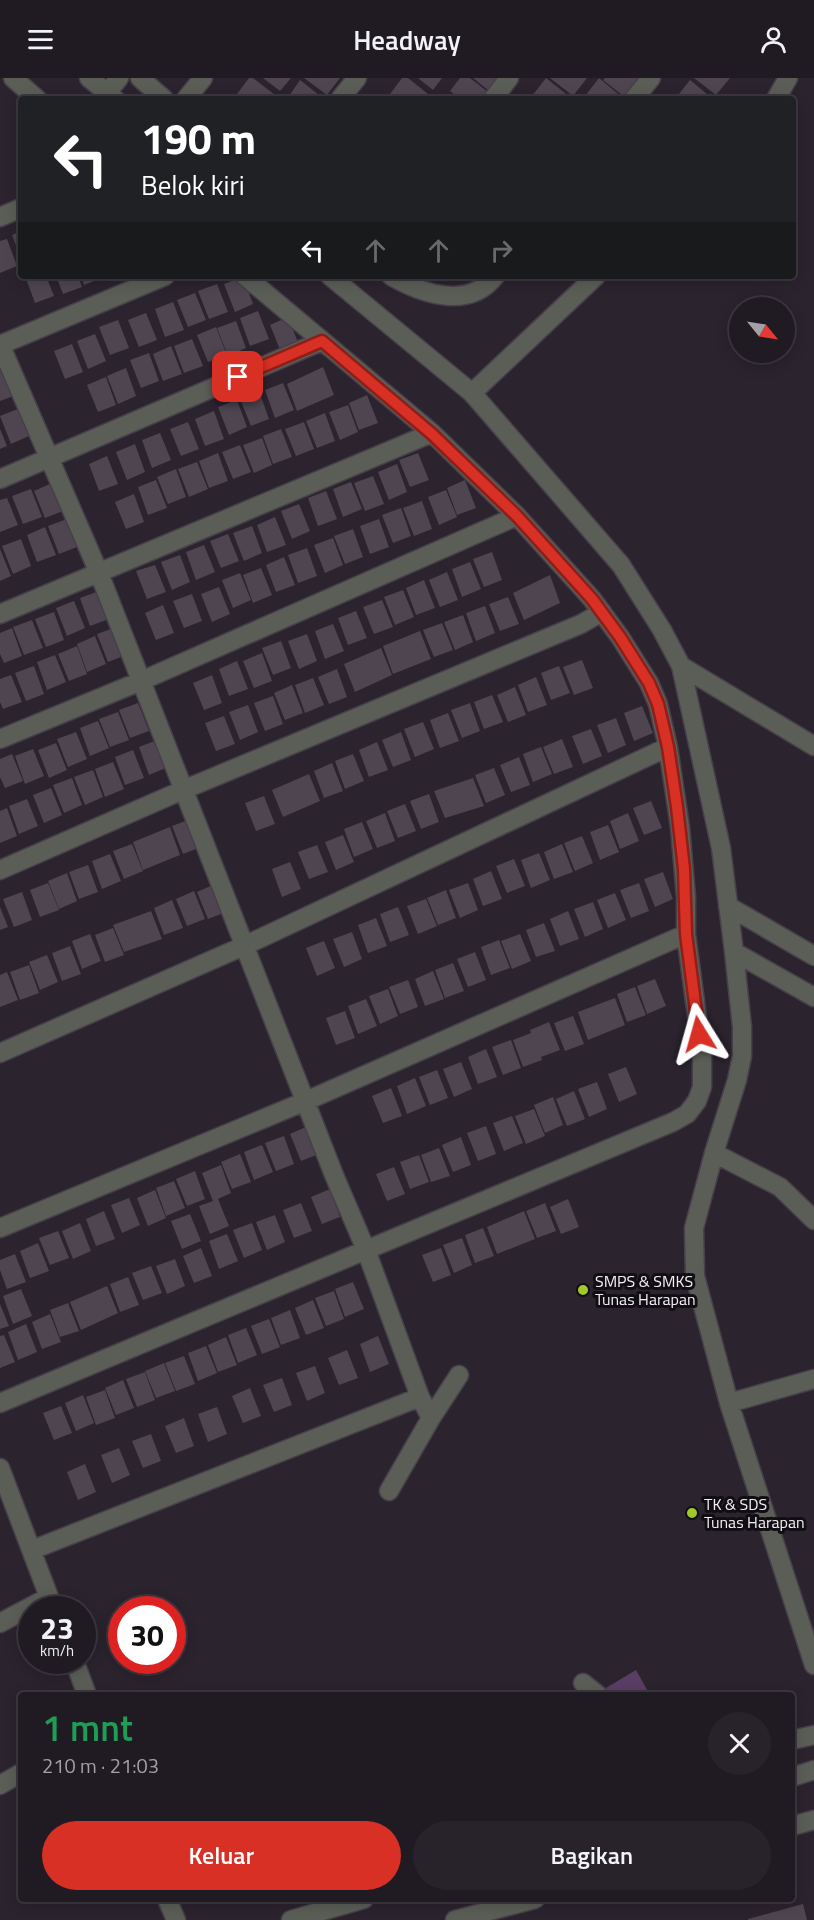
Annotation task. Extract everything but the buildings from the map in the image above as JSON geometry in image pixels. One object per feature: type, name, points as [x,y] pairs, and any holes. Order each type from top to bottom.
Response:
[{"type":"street","points":[[13,78],[34,96]]},
{"type":"street","points":[[89,78],[111,96],[119,78]]},
{"type":"street","points":[[140,78],[161,96]]},
{"type":"street","points":[[189,96],[204,78]]},
{"type":"street","points":[[342,96],[357,78]]},
{"type":"street","points":[[495,96],[509,78]]},
{"type":"street","points":[[636,96],[651,78]]},
{"type":"street","points":[[778,96],[788,78]]},
{"type":"street","points":[[0,217],[18,209]]},
{"type":"street","points":[[158,279],[0,345],[99,573],[366,1250],[420,1397],[431,1418]]},
{"type":"street","points":[[0,1403],[673,1122],[687,1114],[697,1101],[702,1087],[702,1054],[686,934],[683,858],[668,747],[658,704],[649,683],[602,612],[517,516],[432,434],[249,279]]},
{"type":"street","points":[[334,279],[472,393],[621,564],[662,630],[681,666],[721,848],[742,1027],[742,1056],[737,1080],[694,1228],[695,1276],[729,1403],[814,1665]]},
{"type":"street","points":[[398,279],[421,290],[448,296],[467,295],[480,289],[492,279]]},
{"type":"street","points":[[472,393],[593,279]]},
{"type":"street","points":[[0,479],[322,341]]},
{"type":"street","points":[[0,614],[432,434]]},
{"type":"street","points":[[0,739],[141,681],[517,516]]},
{"type":"street","points":[[0,870],[183,790],[581,624],[602,612]]},
{"type":"street","points":[[681,666],[814,746]]},
{"type":"street","points":[[0,1053],[246,945],[668,747]]},
{"type":"street","points":[[728,906],[814,956]]},
{"type":"street","points":[[0,1228],[306,1101],[686,934]]},
{"type":"street","points":[[735,952],[814,997]]},
{"type":"street","points":[[714,1153],[780,1187],[814,1220]]},
{"type":"street","points":[[389,1491],[459,1375]]},
{"type":"street","points":[[729,1403],[814,1379]]},
{"type":"street","points":[[32,1550],[420,1397]]},
{"type":"street","points":[[0,1468],[49,1596]]},
{"type":"street","points":[[0,1623],[18,1616]]},
{"type":"street","points":[[79,1674],[86,1692]]},
{"type":"street","points":[[583,1683],[594,1692]]},
{"type":"street","points":[[795,1739],[814,1735]]},
{"type":"street","points":[[795,1776],[814,1770]]},
{"type":"street","points":[[0,1785],[18,1775]]},
{"type":"street","points":[[795,1825],[814,1820]]},
{"type":"street","points":[[168,1902],[176,1920]]},
{"type":"street","points":[[291,1920],[354,1902]]},
{"type":"street","points":[[455,1920],[524,1902]]},
{"type":"shaded area","points":[[636,1670],[648,1692],[599,1692]]},
{"type":"place","name":"SMPS & SMKS Tunas Harapan","points":[[583,1290]]},
{"type":"place","name":"TK & SDS Tunas Harapan","points":[[692,1513]]},
{"type":"route","points":[[238,377],[322,341],[432,434],[517,516],[592,599],[620,637],[649,683],[658,704],[668,747],[680,827],[686,897],[686,934],[699,1034]]}]
